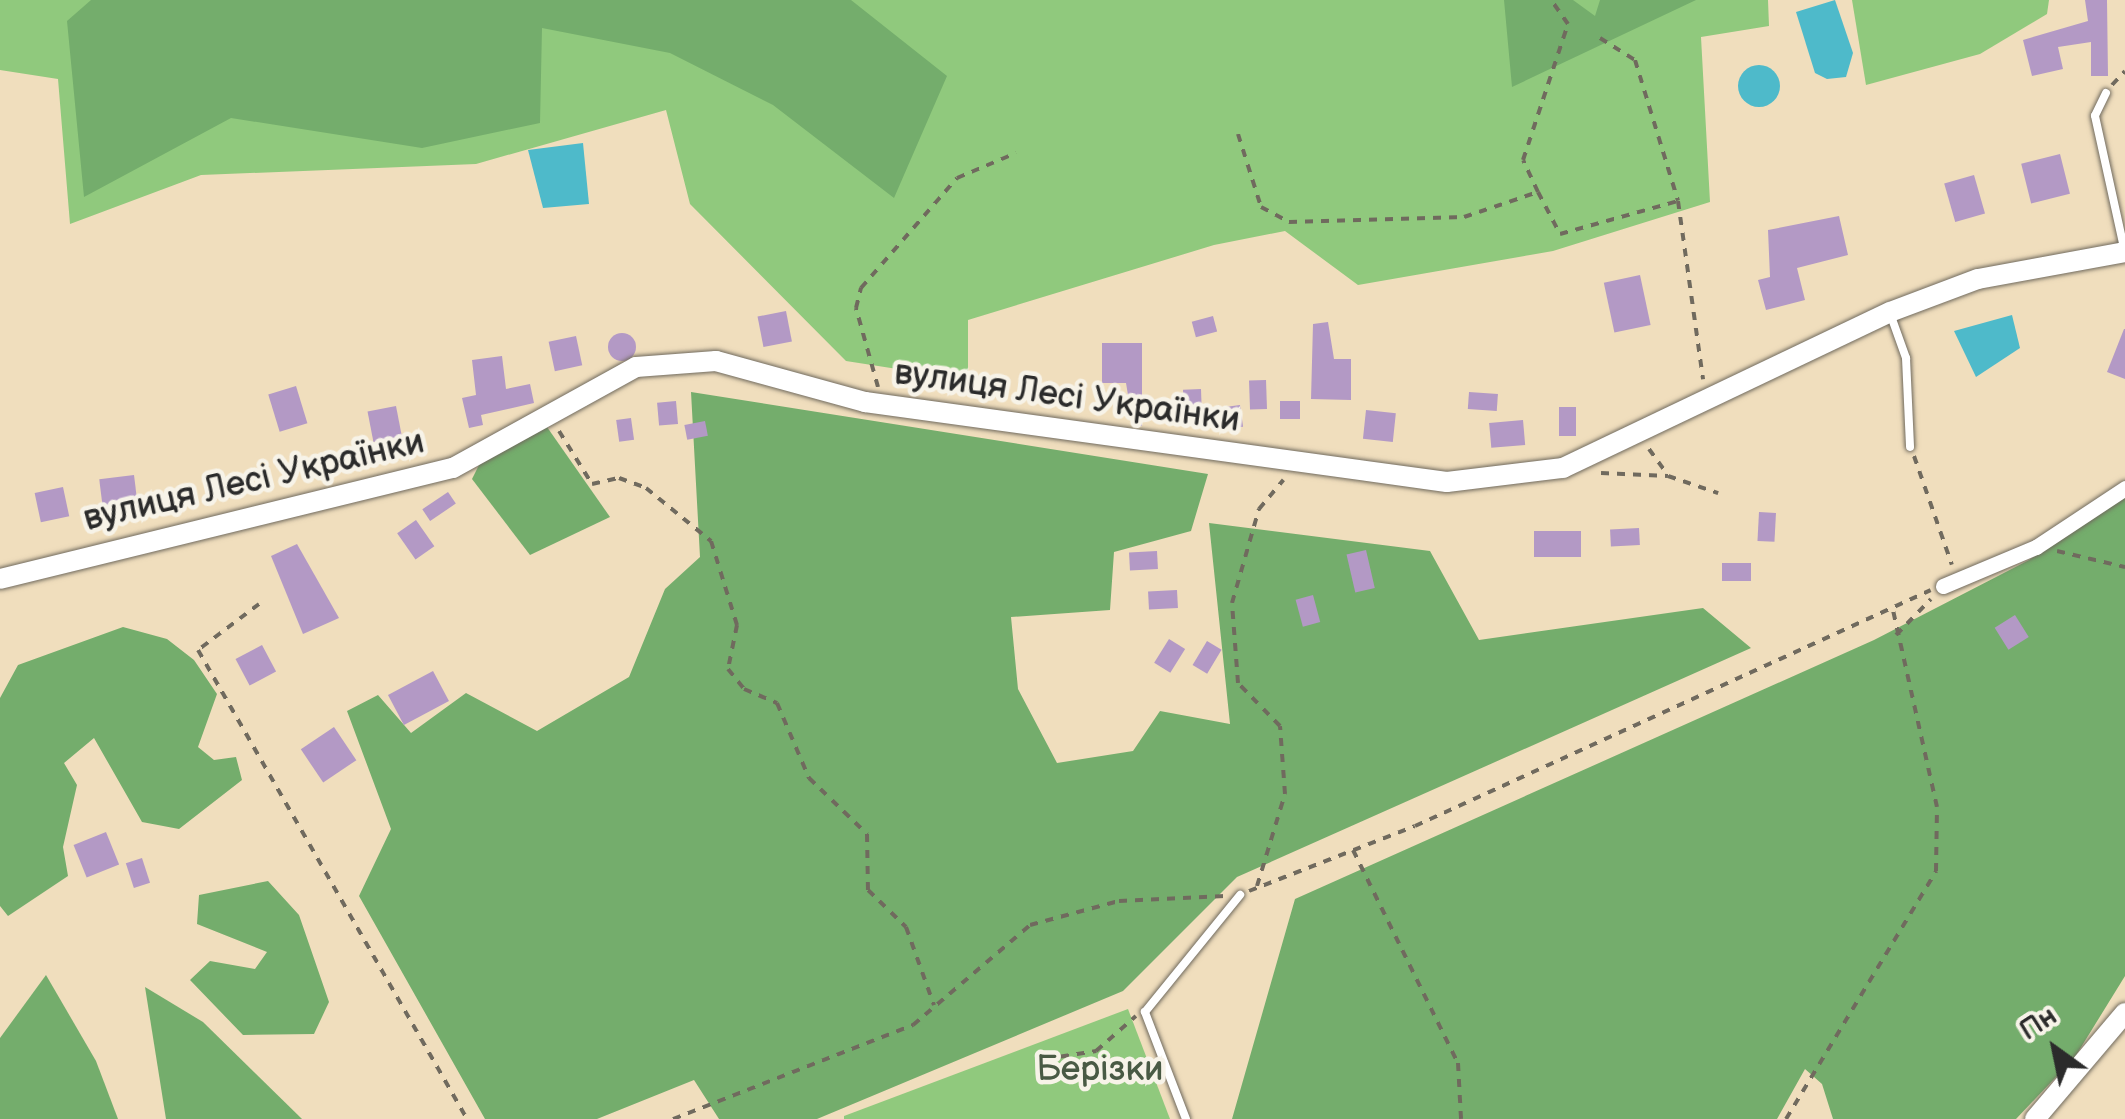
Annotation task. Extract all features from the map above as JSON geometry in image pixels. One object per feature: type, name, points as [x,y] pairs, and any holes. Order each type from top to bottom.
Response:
[{"type":"street","name":"вулиця Лесі Українки","points":[[0,580],[453,468],[636,368],[716,361],[872,402],[1448,482],[1562,468],[1706,404],[1890,312],[1978,279],[2125,252]]},
{"type":"street","points":[[1950,583],[2036,547],[2125,488]]},
{"type":"street","points":[[2035,1119],[2125,1012]]},
{"type":"lane","points":[[2106,93],[2095,116],[2125,252]]},
{"type":"lane","points":[[1890,312],[1906,358],[1910,447]]},
{"type":"lane","points":[[1186,1119],[1145,1012],[1240,895]]},
{"type":"path","points":[[1550,0],[1568,24],[1523,160],[1560,234],[1678,201]]},
{"type":"path","points":[[1600,38],[1635,60],[1678,201],[1706,404]]},
{"type":"path","points":[[2106,93],[2125,70]]},
{"type":"path","points":[[1238,134],[1261,207],[1290,222],[1464,217],[1538,192]]},
{"type":"path","points":[[872,402],[880,383],[856,308],[861,288],[957,178],[1016,153]]},
{"type":"path","points":[[549,414],[592,484],[605,481],[646,488],[711,542],[737,625],[728,669],[744,689],[777,704],[809,778],[867,834],[868,890],[906,927],[934,1005]]},
{"type":"path","points":[[1638,432],[1668,476]]},
{"type":"path","points":[[1910,447],[1950,583]]},
{"type":"path","points":[[1257,888],[1285,794],[1280,726],[1238,683],[1232,603],[1260,510],[1298,461]]},
{"type":"path","points":[[1562,468],[1668,476],[1718,493]]},
{"type":"path","points":[[600,472],[605,481]]},
{"type":"path","points":[[2036,547],[2125,567]]},
{"type":"path","points":[[673,1119],[913,1025],[1030,925],[1119,900],[1240,895],[1353,850],[1950,583]]},
{"type":"path","points":[[1896,635],[1950,583]]},
{"type":"path","points":[[259,604],[198,650],[467,1119]]},
{"type":"path","points":[[1786,1119],[1936,871],[1937,807],[1892,606]]},
{"type":"path","points":[[1353,850],[1458,1063],[1461,1119]]},
{"type":"path","points":[[1045,1059],[1096,1051],[1118,1023],[1145,1012]]},
{"type":"green space","points":[[0,0],[1768,0],[1769,26],[1701,37],[1710,202],[1553,251],[1358,285],[1285,231],[1214,245],[968,320],[968,380],[846,361],[690,204],[666,110],[476,164],[201,175],[70,224],[58,79],[0,70]]},
{"type":"green space","points":[[91,0],[851,0],[947,76],[894,198],[773,105],[670,53],[542,28],[540,123],[422,148],[231,118],[84,197],[67,21]]},
{"type":"green space","points":[[1504,0],[1573,0],[1595,16],[1600,0],[1696,0],[1512,87]]},
{"type":"green space","points":[[1852,0],[2049,0],[2047,14],[1980,54],[1866,85]]},
{"type":"green space","points":[[691,392],[1208,474],[1191,531],[1114,552],[1110,610],[1011,617],[1018,689],[1057,763],[1133,751],[1160,711],[1230,724],[1209,523],[1430,551],[1479,640],[1703,608],[1751,648],[1237,877],[1123,991],[817,1119],[719,1119],[694,1080],[597,1119],[485,1119],[359,896],[391,829],[347,711],[378,695],[411,733],[466,693],[537,731],[629,677],[665,589],[700,557]]},
{"type":"green space","points":[[547,427],[610,517],[530,555],[472,479],[481,461]]},
{"type":"green space","points":[[2125,495],[2125,976],[2075,1057],[2016,1119],[1833,1119],[1822,1084],[1805,1069],[1777,1119],[1232,1119],[1295,899],[1874,640],[2029,560]]},
{"type":"green space","points":[[123,627],[167,639],[194,660],[217,694],[198,747],[214,760],[236,757],[242,780],[179,829],[142,822],[94,738],[64,763],[77,785],[63,847],[68,876],[8,916],[0,906],[0,698],[18,665]]},
{"type":"green space","points":[[268,881],[299,915],[329,1002],[314,1034],[243,1035],[190,980],[210,961],[255,969],[267,952],[197,924],[199,895]]},
{"type":"green space","points":[[46,975],[96,1061],[118,1119],[0,1119],[0,1038]]},
{"type":"green space","points":[[145,987],[203,1022],[302,1119],[166,1119]]},
{"type":"green space","name":"Берізки","points":[[1128,1009],[1170,1119],[844,1119],[844,1116]]},
{"type":"water","points":[[1835,0],[1853,53],[1846,77],[1827,79],[1815,73],[1796,12]]},
{"type":"water","points":[[1759,65],[1774,71],[1780,86],[1774,101],[1759,107],[1744,101],[1738,86],[1744,71]]},
{"type":"water","points":[[583,143],[589,204],[543,208],[528,150]]},
{"type":"water","points":[[2012,315],[2020,348],[1976,377],[1954,331]]},
{"type":"building","points":[[2085,0],[2107,0],[2108,76],[2091,76],[2091,42],[2058,47],[2063,69],[2032,76],[2023,40],[2088,21]]},
{"type":"building","points":[[2060,154],[2070,194],[2031,203],[2021,164]]},
{"type":"building","points":[[1974,175],[1985,213],[1955,222],[1944,184]]},
{"type":"building","points":[[1839,216],[1848,255],[1797,268],[1805,300],[1766,310],[1758,280],[1770,277],[1768,230]]},
{"type":"building","points":[[1640,275],[1651,325],[1614,333],[1604,283]]},
{"type":"building","points":[[786,311],[792,341],[763,347],[758,317]]},
{"type":"building","points":[[1213,316],[1217,331],[1196,337],[1192,322]]},
{"type":"building","points":[[1328,322],[1334,359],[1351,359],[1351,400],[1311,399],[1313,324]]},
{"type":"building","points":[[2125,329],[2125,379],[2107,372]]},
{"type":"building","points":[[622,333],[632,337],[636,347],[632,357],[622,361],[612,357],[608,347],[612,337]]},
{"type":"building","points":[[576,336],[582,365],[555,371],[549,342]]},
{"type":"building","points":[[1102,343],[1142,343],[1142,426],[1133,425],[1126,383],[1102,383]]},
{"type":"building","points":[[502,356],[506,389],[530,384],[534,403],[481,415],[483,425],[469,428],[462,398],[476,395],[472,360]]},
{"type":"building","points":[[1266,380],[1267,409],[1250,410],[1249,381]]},
{"type":"building","points":[[296,386],[307,423],[280,432],[268,394]]},
{"type":"building","points":[[1201,389],[1202,418],[1184,419],[1183,390]]},
{"type":"building","points":[[1469,392],[1498,394],[1497,411],[1468,409]]},
{"type":"building","points":[[676,401],[678,424],[659,426],[657,403]]},
{"type":"building","points":[[1280,401],[1300,401],[1300,419],[1280,419]]},
{"type":"building","points":[[1240,405],[1243,427],[1228,429],[1225,407]]},
{"type":"building","points":[[396,406],[402,436],[373,442],[368,412]]},
{"type":"building","points":[[1559,407],[1576,407],[1576,436],[1559,436]]},
{"type":"building","points":[[1366,410],[1396,413],[1393,442],[1363,439]]},
{"type":"building","points":[[631,418],[634,440],[619,442],[616,420]]},
{"type":"building","points":[[1523,420],[1525,445],[1491,448],[1489,423]]},
{"type":"building","points":[[705,421],[708,436],[687,440],[684,425]]},
{"type":"building","points":[[134,475],[138,509],[103,513],[99,479]]},
{"type":"building","points":[[63,487],[69,516],[41,522],[35,493]]},
{"type":"building","points":[[448,492],[456,504],[430,521],[422,509]]},
{"type":"building","points":[[1759,512],[1776,513],[1774,542],[1757,541]]},
{"type":"building","points":[[416,520],[434,546],[416,559],[397,533]]},
{"type":"building","points":[[1639,528],[1640,545],[1611,546],[1610,530]]},
{"type":"building","points":[[1534,531],[1581,531],[1581,557],[1534,557]]},
{"type":"building","points":[[297,544],[339,618],[303,634],[271,556]]},
{"type":"building","points":[[1366,550],[1375,588],[1355,592],[1347,554]]},
{"type":"building","points":[[1157,551],[1158,569],[1130,570],[1129,552]]},
{"type":"building","points":[[1722,563],[1751,563],[1751,581],[1722,581]]},
{"type":"building","points":[[1177,590],[1178,608],[1149,609],[1148,592]]},
{"type":"building","points":[[1313,595],[1320,622],[1303,627],[1296,600]]},
{"type":"building","points":[[2015,615],[2029,637],[2008,650],[1995,628]]},
{"type":"building","points":[[1169,639],[1185,649],[1170,673],[1154,663]]},
{"type":"building","points":[[1207,641],[1222,650],[1207,674],[1193,665]]},
{"type":"building","points":[[262,645],[276,671],[250,686],[236,659]]},
{"type":"building","points":[[433,671],[449,701],[404,725],[388,695]]},
{"type":"building","points":[[334,727],[356,760],[323,783],[301,749]]},
{"type":"building","points":[[106,832],[119,864],[87,878],[74,845]]},
{"type":"building","points":[[142,858],[150,883],[134,888],[126,863]]}]
